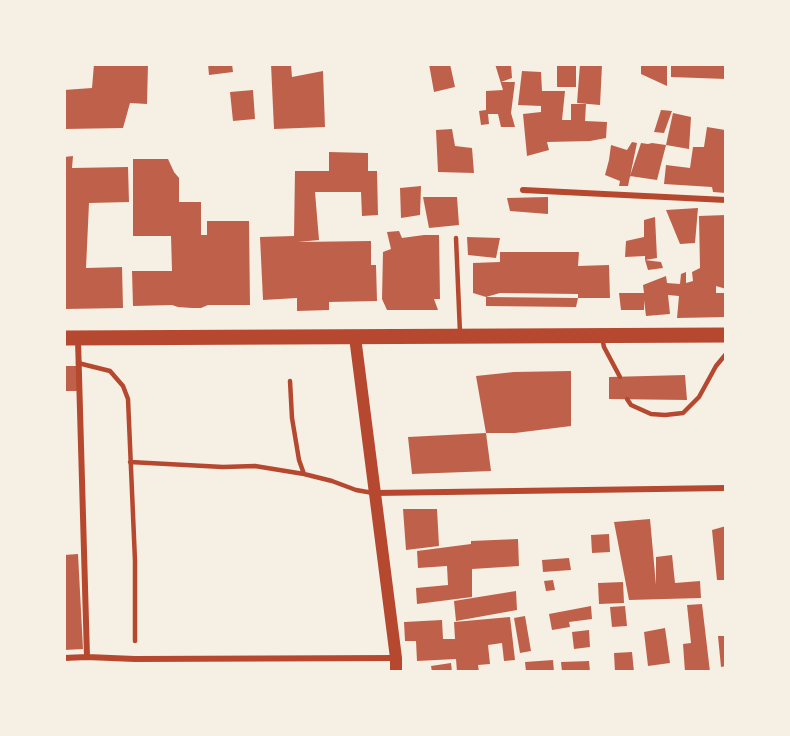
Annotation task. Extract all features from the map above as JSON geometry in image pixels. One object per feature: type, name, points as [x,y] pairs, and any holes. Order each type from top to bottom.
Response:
[{"type":"main road","points":[[71,338],[726,335]]},
{"type":"main road","points":[[355,337],[396,672]]},
{"type":"street","points":[[523,190],[726,200]]},
{"type":"street","points":[[71,338],[78,363],[87,657]]},
{"type":"street","points":[[374,493],[726,488]]},
{"type":"street","points":[[64,658],[396,658]]},
{"type":"lane","points":[[456,238],[460,336]]},
{"type":"lane","points":[[601,336],[604,347],[620,377]]},
{"type":"lane","points":[[627,399],[631,405],[651,414],[684,413],[699,397],[716,366],[726,354]]},
{"type":"lane","points":[[78,363],[110,371],[123,386],[128,399],[135,561],[135,641]]},
{"type":"lane","points":[[290,381],[292,418],[299,460],[304,474]]},
{"type":"lane","points":[[130,462],[223,467],[255,466],[304,474],[356,490],[374,493]]},
{"type":"building","points":[[94,64],[148,64],[147,104],[130,103],[123,128],[64,129],[64,90],[92,88]]},
{"type":"building","points":[[208,64],[232,64],[233,72],[209,75]]},
{"type":"building","points":[[271,64],[291,64],[292,77],[323,71],[325,127],[274,129]]},
{"type":"building","points":[[429,64],[450,64],[455,87],[434,92]]},
{"type":"building","points":[[495,64],[511,64],[512,78],[501,82],[515,82],[511,113],[515,127],[501,127],[498,114],[488,114],[489,124],[481,125],[479,111],[486,110],[486,91],[503,90]]},
{"type":"building","points":[[580,64],[602,65],[600,105],[577,103]]},
{"type":"building","points":[[641,64],[667,64],[667,86],[641,74]]},
{"type":"building","points":[[671,64],[726,64],[726,79],[671,77]]},
{"type":"building","points":[[576,65],[576,87],[557,87],[557,66]]},
{"type":"building","points":[[522,71],[541,72],[542,91],[565,91],[562,120],[571,120],[571,104],[586,104],[585,121],[607,122],[606,138],[590,141],[547,142],[549,150],[527,156],[523,114],[541,112],[541,106],[518,105]]},
{"type":"building","points":[[253,90],[255,119],[233,121],[230,92]]},
{"type":"building","points":[[661,110],[672,111],[664,133],[654,132]]},
{"type":"building","points":[[673,113],[691,117],[689,149],[666,145]]},
{"type":"building","points":[[707,127],[725,130],[726,193],[713,192],[712,187],[664,184],[666,165],[690,168],[693,147],[704,147]]},
{"type":"building","points":[[452,129],[455,146],[472,148],[474,173],[438,172],[436,130]]},
{"type":"building","points":[[632,142],[637,143],[628,186],[619,186],[620,181],[605,175],[611,145],[627,150]]},
{"type":"building","points":[[641,143],[666,145],[657,180],[630,176]]},
{"type":"building","points":[[329,152],[368,153],[368,171],[377,171],[378,215],[362,216],[361,192],[315,192],[319,240],[298,242],[371,241],[371,265],[376,265],[377,301],[329,302],[329,310],[297,311],[297,298],[263,300],[260,237],[294,236],[295,171],[329,171]]},
{"type":"building","points":[[73,156],[72,168],[128,167],[129,202],[89,203],[86,268],[122,267],[123,308],[64,309],[64,157]]},
{"type":"building","points":[[133,159],[168,159],[179,178],[179,202],[201,202],[201,235],[207,235],[207,221],[249,221],[250,305],[208,305],[201,308],[172,305],[133,306],[132,271],[172,271],[171,236],[133,236]]},
{"type":"building","points":[[421,186],[420,215],[401,218],[400,188]]},
{"type":"building","points":[[423,197],[457,197],[459,225],[429,228]]},
{"type":"building","points":[[548,197],[548,214],[510,211],[507,198]]},
{"type":"building","points":[[698,208],[695,243],[680,244],[666,210]]},
{"type":"building","points":[[726,215],[726,289],[716,286],[716,293],[726,293],[726,317],[677,318],[679,296],[668,295],[670,314],[646,316],[644,300],[644,310],[621,310],[619,293],[644,293],[643,285],[666,276],[667,283],[680,284],[681,274],[686,272],[686,283],[693,281],[692,272],[700,268],[699,216]]},
{"type":"building","points":[[655,217],[657,258],[645,260],[645,256],[625,257],[626,241],[644,237],[644,220]]},
{"type":"building","points":[[399,231],[402,238],[439,235],[440,299],[434,299],[438,310],[387,310],[382,299],[383,252],[391,249],[387,232]]},
{"type":"building","points":[[467,237],[500,238],[496,258],[468,255]]},
{"type":"building","points":[[500,252],[579,252],[578,266],[609,265],[610,298],[578,298],[578,294],[500,293],[486,297],[473,293],[473,263],[500,262]]},
{"type":"building","points":[[645,260],[661,262],[663,268],[648,270]]},
{"type":"building","points":[[486,297],[578,298],[576,307],[486,306]]},
{"type":"building","points":[[64,366],[77,366],[77,391],[64,391]]},
{"type":"building","points":[[571,371],[571,426],[515,433],[486,433],[476,376],[514,372]]},
{"type":"building","points":[[685,375],[687,400],[609,399],[609,377]]},
{"type":"building","points":[[486,433],[491,471],[412,474],[408,437]]},
{"type":"building","points":[[403,509],[437,509],[439,546],[406,550]]},
{"type":"building","points":[[650,519],[656,585],[656,557],[672,555],[675,583],[700,581],[701,598],[629,600],[614,522]]},
{"type":"building","points":[[726,526],[726,580],[717,580],[712,530]]},
{"type":"building","points":[[609,534],[610,552],[592,553],[591,535]]},
{"type":"building","points":[[518,539],[519,566],[472,569],[472,597],[417,604],[416,588],[448,585],[447,566],[418,568],[417,551],[471,544],[471,541]]},
{"type":"building","points":[[78,554],[83,649],[64,650],[64,555]]},
{"type":"building","points":[[569,558],[571,570],[543,572],[542,560]]},
{"type":"building","points":[[553,580],[555,590],[546,591],[544,581]]},
{"type":"building","points":[[623,582],[624,603],[599,604],[598,583]]},
{"type":"building","points":[[516,591],[517,610],[456,621],[454,601]]},
{"type":"building","points":[[702,604],[710,672],[685,672],[683,644],[691,643],[687,605]]},
{"type":"building","points":[[591,606],[592,619],[569,622],[570,627],[552,630],[549,614]]},
{"type":"building","points":[[625,606],[627,626],[612,627],[610,607]]},
{"type":"building","points":[[525,616],[531,651],[520,653],[514,618]]},
{"type":"building","points":[[510,617],[515,660],[504,661],[502,643],[488,645],[490,664],[478,665],[479,672],[457,672],[456,659],[417,661],[416,641],[405,641],[404,622],[442,620],[443,639],[455,639],[454,622]]},
{"type":"building","points":[[665,628],[670,663],[648,666],[644,632]]},
{"type":"building","points":[[589,630],[590,647],[574,649],[572,632]]},
{"type":"building","points":[[718,636],[726,636],[726,666],[721,667]]},
{"type":"building","points":[[632,652],[634,672],[615,672],[614,653]]},
{"type":"building","points":[[553,660],[554,672],[526,672],[525,662]]},
{"type":"building","points":[[589,661],[590,672],[562,672],[561,662]]},
{"type":"building","points":[[451,663],[452,672],[432,672],[431,666]]}]
